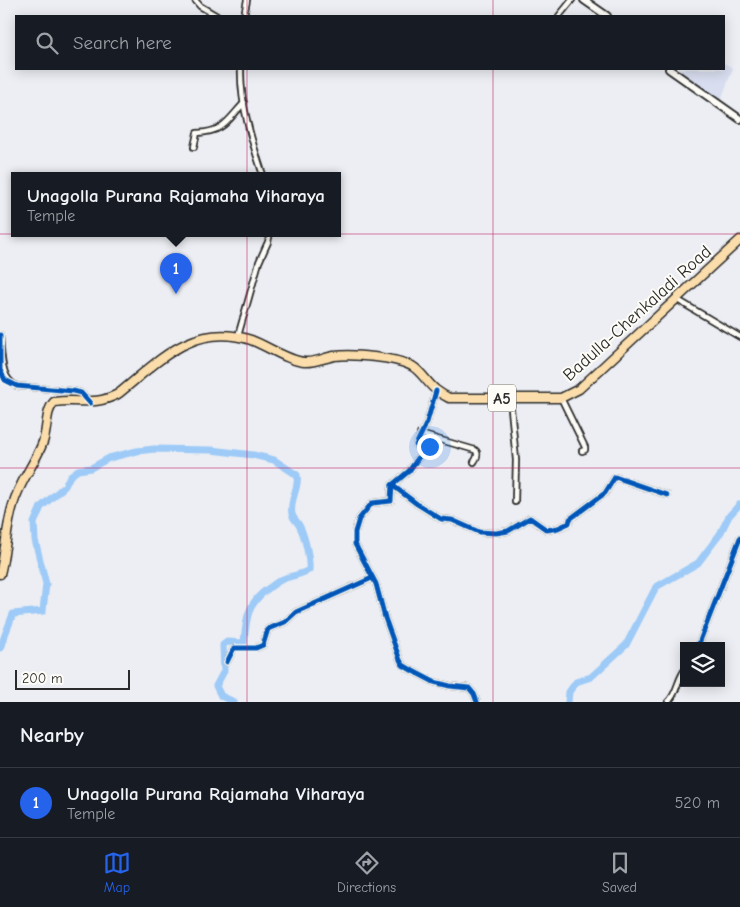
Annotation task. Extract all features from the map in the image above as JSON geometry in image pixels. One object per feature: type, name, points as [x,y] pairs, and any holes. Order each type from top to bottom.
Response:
[{"type":"highway","name":"Badulla-Chenkaladi Road","points":[[0,574],[5,556],[13,504],[19,488],[43,443],[50,407],[54,402],[70,400],[90,403],[108,399],[118,394],[177,348],[190,341],[218,334],[238,336],[266,345],[304,362],[335,356],[372,357],[401,361],[414,368],[436,391],[449,398],[561,398],[579,389],[740,240]]},
{"type":"main road","points":[[584,0],[606,15]]},
{"type":"main road","points":[[670,70],[740,119]]},
{"type":"street","points":[[195,0],[200,6],[215,15]]},
{"type":"street","points":[[244,15],[247,0]]},
{"type":"street","points":[[560,15],[572,0]]},
{"type":"street","points":[[241,70],[240,81],[244,103],[253,146],[262,172]]},
{"type":"street","points":[[194,147],[198,133],[210,132],[220,128],[244,103]]},
{"type":"street","points":[[238,336],[259,262],[269,237]]},
{"type":"street","points":[[676,299],[740,337]]},
{"type":"street","points":[[0,335],[0,370],[5,380],[17,386],[73,390],[81,393],[90,403]]},
{"type":"street","points":[[436,391],[427,422],[416,445],[421,454],[409,471],[392,485],[391,501],[372,503],[359,519],[355,532],[355,544],[376,584],[393,642],[403,664],[424,678],[441,685],[469,688],[472,690],[477,702]]},
{"type":"street","points":[[510,398],[516,460],[515,502]]},
{"type":"street","points":[[561,398],[586,448],[586,450],[582,451]]},
{"type":"street","points":[[420,434],[474,450],[477,454],[474,462]]},
{"type":"street","points":[[392,485],[441,519],[452,520],[479,532],[496,533],[508,531],[530,518],[547,530],[558,528],[568,523],[570,519],[605,493],[615,477],[667,495]]},
{"type":"street","points":[[700,642],[740,538]]},
{"type":"street","points":[[227,662],[234,648],[256,648],[263,645],[268,629],[285,622],[296,612],[372,578]]},
{"type":"street","points":[[668,702],[673,697],[680,677]]},
{"type":"shaded area","points":[[725,64],[733,68],[721,100],[687,81],[674,70],[725,70]]},
{"type":"waterway","points":[[0,648],[13,614],[43,611],[46,584],[35,540],[34,523],[41,507],[65,486],[70,476],[78,470],[91,468],[109,458],[154,449],[211,450],[253,455],[274,460],[297,475],[298,480],[291,509],[293,517],[304,536],[309,570],[281,580],[262,594],[249,612],[244,643],[227,642],[223,645],[224,671],[216,686],[221,696],[234,702]]},
{"type":"waterway","points":[[568,702],[569,692],[576,682],[591,677],[626,645],[656,587],[698,563],[720,534],[729,516],[740,504]]},
{"type":"cycle path","points":[[0,335],[0,370],[5,380],[17,386],[81,393],[90,403]]},
{"type":"cycle path","points":[[436,391],[427,422],[416,445],[421,454],[409,471],[392,485],[391,501],[372,503],[359,519],[355,532],[355,544],[376,584],[385,618],[403,665],[434,682],[469,688],[477,702]]},
{"type":"cycle path","points":[[392,485],[441,519],[452,520],[479,532],[496,533],[508,531],[530,518],[547,530],[569,523],[570,519],[605,493],[615,477],[667,495]]},
{"type":"cycle path","points":[[700,642],[740,538]]},
{"type":"cycle path","points":[[227,662],[234,648],[256,648],[263,645],[268,629],[285,622],[296,612],[372,578]]},
{"type":"place","name":"Unagolla Purana Rajamaha Viharaya","points":[[176,294]]}]
